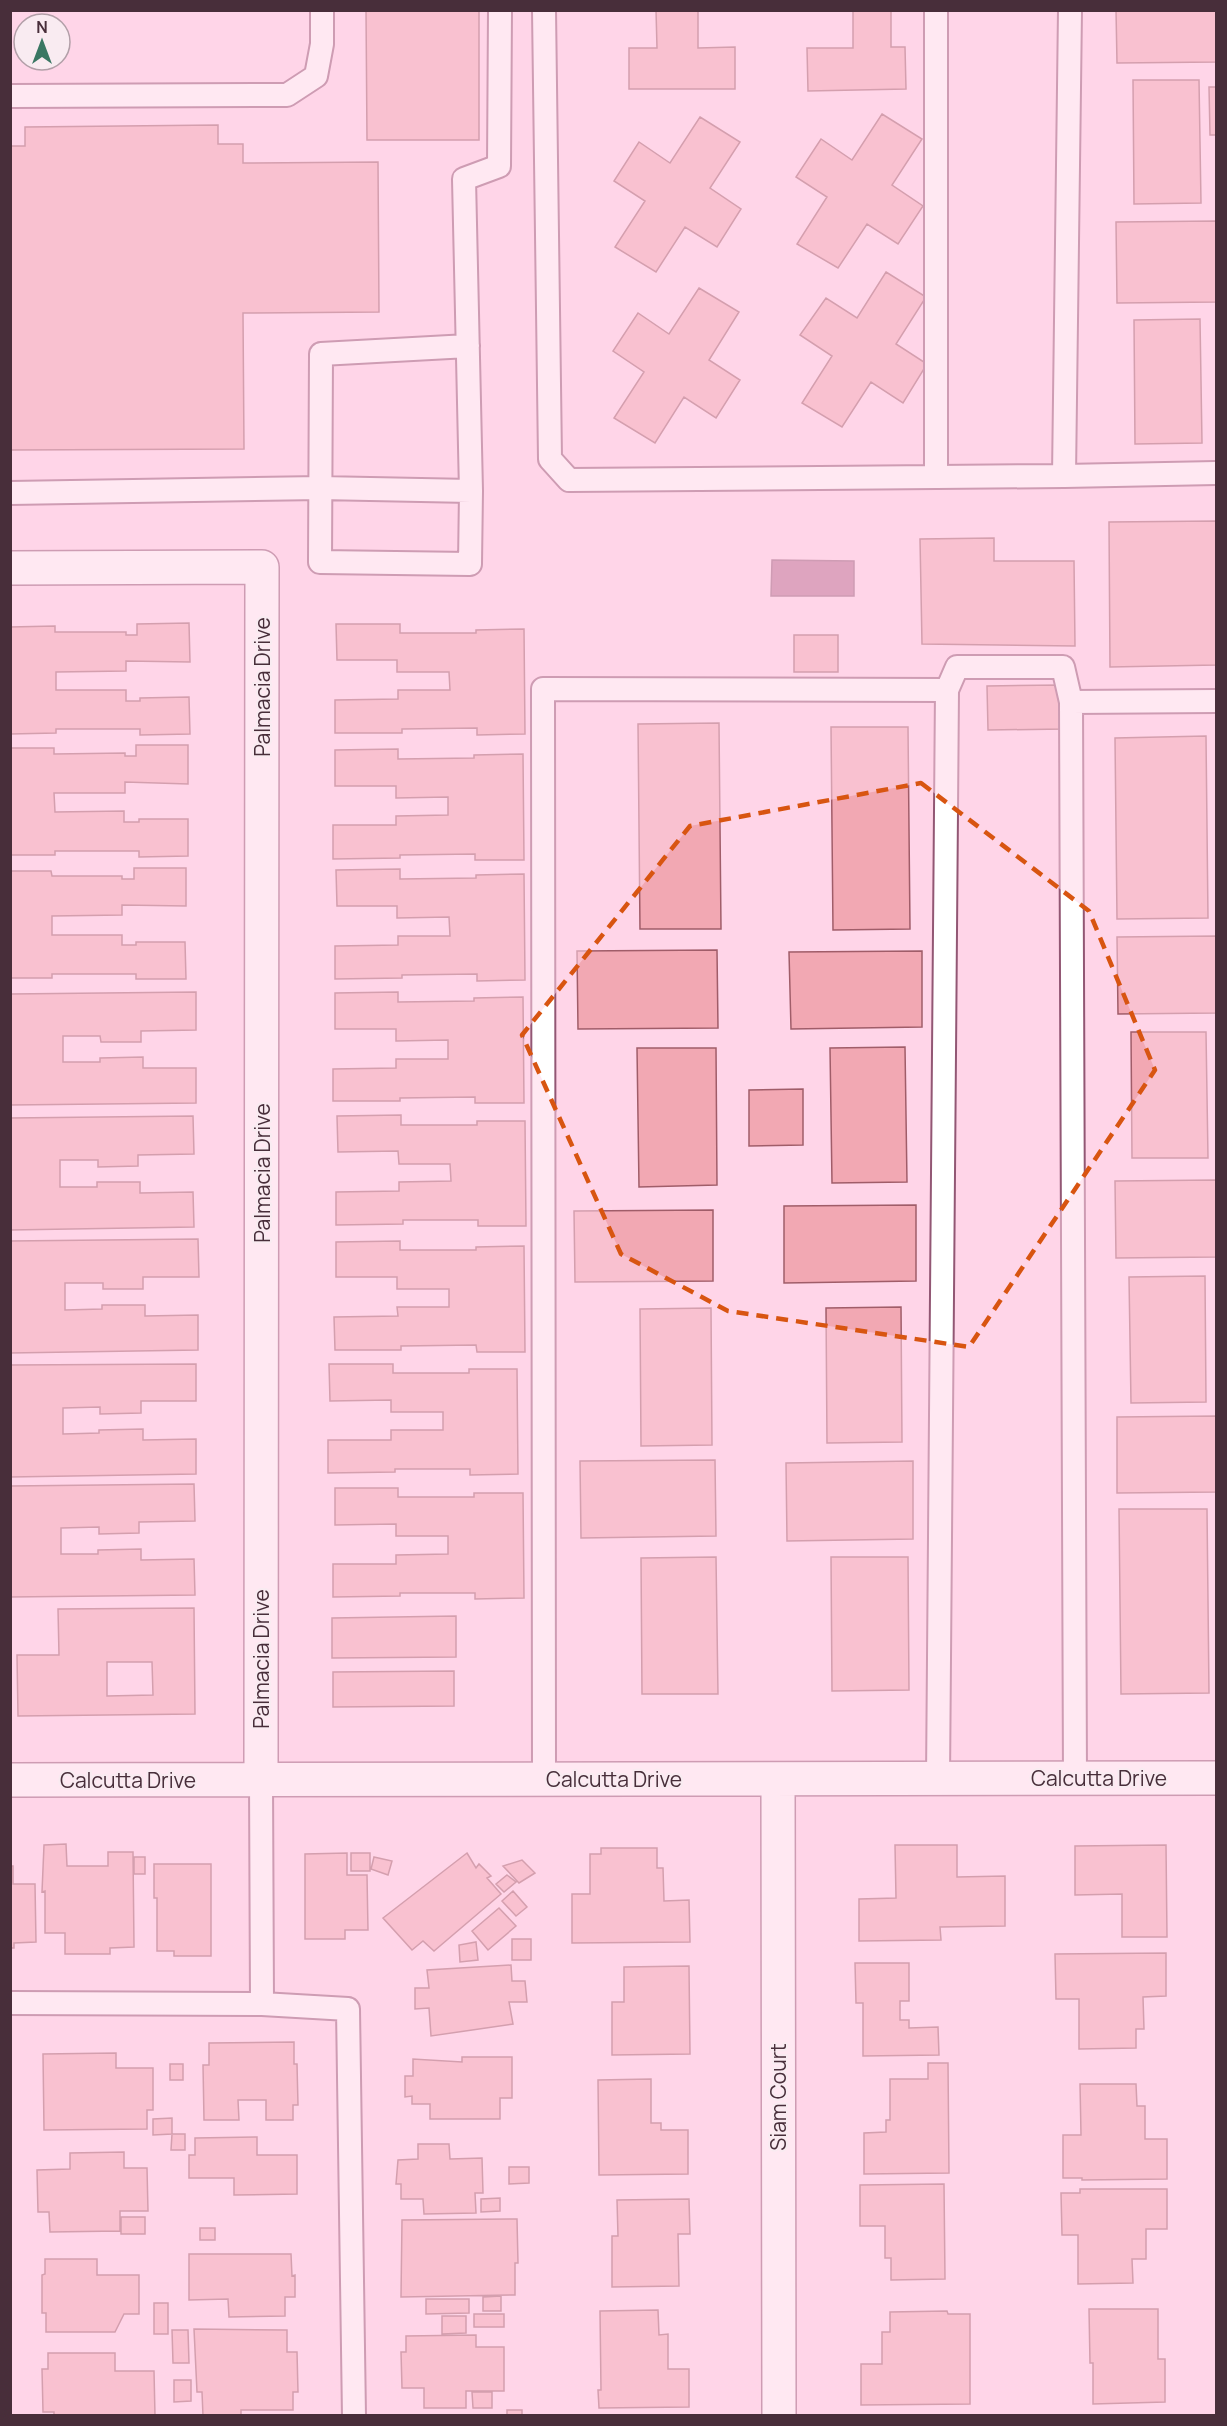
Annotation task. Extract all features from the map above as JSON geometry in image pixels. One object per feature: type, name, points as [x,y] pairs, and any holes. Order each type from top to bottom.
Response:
[{"type":"street","name":"Palmacia Drive","points":[[10,568],[262,567],[261,1780]]},
{"type":"street","name":"Calcutta Drive","points":[[10,1780],[1216,1778]]},
{"type":"street","name":"Siam Court","points":[[778,1779],[779,2415]]},
{"type":"lane","points":[[10,96],[287,95],[316,76],[322,44],[322,10]]},
{"type":"lane","points":[[468,346],[321,354],[320,562],[470,564],[471,491],[468,346],[464,179],[499,166],[500,10]]},
{"type":"lane","points":[[544,10],[550,459],[569,480],[1216,473]]},
{"type":"lane","points":[[936,10],[936,477]]},
{"type":"lane","points":[[1064,476],[1070,10]]},
{"type":"lane","points":[[10,493],[320,488],[471,491]]},
{"type":"lane","points":[[938,1779],[947,690],[957,667],[1062,667],[1071,702],[1075,1778]]},
{"type":"lane","points":[[544,1779],[543,689],[947,690]]},
{"type":"lane","points":[[1071,702],[1216,700]]},
{"type":"lane","points":[[261,1780],[262,2004]]},
{"type":"lane","points":[[10,2003],[262,2004],[348,2009],[354,2415]]},
{"type":"highlighted area","points":[[921,783],[1089,911],[1155,1070],[969,1347],[728,1311],[621,1254],[522,1035],[690,826]]},
{"type":"shaded area","points":[[772,560],[854,561],[854,596],[771,596]]},
{"type":"building","points":[[366,10],[479,10],[479,140],[367,140]]},
{"type":"building","points":[[656,10],[698,10],[698,48],[735,47],[735,89],[629,89],[629,48],[657,48]]},
{"type":"building","points":[[853,10],[891,10],[891,47],[905,47],[906,89],[808,91],[807,48],[853,48]]},
{"type":"building","points":[[1116,10],[1216,10],[1216,62],[1117,63]]},
{"type":"building","points":[[1133,80],[1199,80],[1201,203],[1134,204]]},
{"type":"building","points":[[1209,87],[1216,87],[1216,135],[1210,135]]},
{"type":"building","points":[[882,114],[922,139],[892,185],[923,206],[898,244],[867,224],[838,268],[797,244],[827,197],[796,177],[821,139],[852,160]]},
{"type":"building","points":[[700,117],[740,142],[710,188],[741,209],[717,247],[685,227],[656,272],[615,247],[645,201],[614,181],[639,142],[670,163]]},
{"type":"building","points":[[218,125],[218,144],[243,144],[243,163],[378,162],[379,312],[243,313],[244,449],[10,450],[10,146],[25,146],[25,127]]},
{"type":"building","points":[[1216,221],[1216,302],[1117,303],[1116,222]]},
{"type":"building","points":[[886,272],[926,297],[896,344],[927,364],[903,403],[871,382],[842,427],[802,403],[832,356],[800,335],[826,298],[857,318]]},
{"type":"building","points":[[699,288],[739,312],[709,360],[740,380],[716,418],[684,397],[655,443],[614,418],[644,372],[613,351],[638,313],[669,334]]},
{"type":"building","points":[[1200,319],[1202,443],[1135,444],[1134,320]]},
{"type":"building","points":[[1216,521],[1216,665],[1110,667],[1109,522]]},
{"type":"building","points":[[994,538],[994,561],[1074,561],[1075,646],[922,644],[920,539]]},
{"type":"building","points":[[189,623],[190,662],[126,661],[126,671],[56,672],[56,690],[126,690],[126,701],[140,701],[140,698],[189,697],[190,734],[140,735],[140,729],[56,729],[56,733],[10,734],[10,627],[55,626],[55,632],[126,632],[126,635],[137,635],[137,624]]},
{"type":"building","points":[[336,624],[400,624],[400,633],[476,633],[476,630],[524,629],[525,734],[477,735],[477,728],[402,729],[402,733],[335,733],[335,700],[398,699],[398,690],[450,690],[449,672],[397,672],[397,660],[337,660]]},
{"type":"building","points":[[794,635],[838,635],[838,672],[794,672]]},
{"type":"building","points":[[1062,685],[1063,729],[988,730],[987,686]]},
{"type":"building","points":[[719,723],[721,929],[640,929],[638,724]]},
{"type":"building","points":[[831,727],[908,727],[910,929],[833,930]]},
{"type":"building","points":[[1206,736],[1208,918],[1117,919],[1115,738]]},
{"type":"building","points":[[136,745],[188,745],[188,784],[125,782],[125,793],[54,793],[55,812],[124,811],[124,822],[139,822],[139,819],[188,819],[188,856],[139,857],[139,851],[55,851],[55,855],[10,855],[10,748],[54,748],[54,754],[125,753],[125,756],[136,756]]},
{"type":"building","points":[[398,749],[398,759],[474,758],[474,755],[523,754],[524,860],[475,860],[475,854],[333,859],[333,825],[396,825],[396,816],[448,815],[448,797],[396,798],[396,786],[335,786],[335,750]]},
{"type":"building","points":[[134,868],[186,868],[186,906],[122,905],[122,915],[52,916],[52,935],[122,935],[122,945],[136,945],[136,942],[185,942],[186,979],[136,979],[136,974],[52,974],[52,978],[10,978],[10,871],[51,871],[52,876],[122,876],[122,879],[134,879]]},
{"type":"building","points":[[400,869],[400,879],[476,878],[476,875],[524,874],[525,980],[477,981],[477,974],[335,979],[335,946],[398,945],[398,936],[450,936],[449,917],[397,918],[397,906],[337,906],[336,870]]},
{"type":"building","points":[[1216,936],[1216,1013],[1118,1014],[1117,937]]},
{"type":"building","points":[[717,950],[718,1028],[578,1029],[577,951]]},
{"type":"building","points":[[922,951],[922,1027],[791,1029],[789,952]]},
{"type":"building","points":[[196,992],[196,1030],[141,1031],[141,1042],[101,1042],[100,1036],[63,1036],[63,1062],[100,1062],[100,1058],[143,1057],[143,1068],[196,1068],[196,1103],[10,1105],[10,994]]},
{"type":"building","points":[[398,992],[398,1002],[474,1001],[474,998],[523,997],[524,1103],[475,1103],[475,1097],[400,1098],[400,1101],[333,1101],[333,1069],[396,1068],[396,1059],[448,1059],[448,1040],[396,1041],[396,1029],[335,1029],[335,993]]},
{"type":"building","points":[[1131,1032],[1206,1032],[1208,1158],[1132,1158]]},
{"type":"building","points":[[905,1047],[907,1182],[832,1183],[830,1048]]},
{"type":"building","points":[[637,1048],[716,1048],[717,1185],[639,1187]]},
{"type":"building","points":[[803,1089],[803,1145],[749,1146],[749,1090]]},
{"type":"building","points":[[401,1115],[401,1125],[477,1125],[477,1121],[525,1121],[526,1226],[478,1226],[478,1220],[403,1220],[403,1224],[336,1225],[336,1192],[399,1191],[399,1182],[451,1181],[450,1164],[399,1164],[398,1151],[338,1152],[337,1116]]},
{"type":"building","points":[[193,1116],[194,1154],[138,1155],[138,1166],[98,1167],[98,1160],[60,1160],[60,1187],[97,1187],[97,1182],[140,1182],[140,1193],[193,1192],[194,1227],[10,1230],[10,1118]]},
{"type":"building","points":[[1216,1180],[1216,1257],[1116,1258],[1115,1181]]},
{"type":"building","points":[[916,1205],[916,1281],[784,1283],[784,1206]]},
{"type":"building","points":[[713,1210],[713,1281],[575,1282],[574,1211]]},
{"type":"building","points":[[198,1239],[199,1277],[143,1277],[143,1289],[103,1289],[103,1283],[65,1283],[65,1310],[102,1309],[102,1305],[145,1305],[145,1316],[198,1315],[198,1350],[10,1353],[10,1241]]},
{"type":"building","points":[[400,1241],[400,1250],[476,1250],[476,1247],[524,1246],[525,1352],[477,1352],[476,1345],[401,1346],[401,1350],[335,1350],[334,1317],[398,1316],[397,1307],[449,1307],[449,1289],[397,1289],[397,1277],[336,1277],[336,1242]]},
{"type":"building","points":[[1205,1276],[1206,1402],[1131,1403],[1129,1277]]},
{"type":"building","points":[[901,1307],[902,1442],[827,1443],[826,1308]]},
{"type":"building","points":[[711,1308],[712,1445],[641,1446],[640,1309]]},
{"type":"building","points":[[196,1364],[196,1401],[141,1401],[141,1413],[100,1414],[100,1407],[63,1408],[63,1434],[143,1429],[143,1440],[196,1439],[196,1474],[10,1477],[10,1365]]},
{"type":"building","points":[[329,1364],[393,1364],[393,1373],[469,1373],[469,1369],[517,1369],[518,1474],[470,1475],[470,1469],[395,1469],[395,1472],[328,1473],[328,1440],[391,1440],[391,1430],[443,1430],[443,1412],[391,1412],[391,1400],[330,1401]]},
{"type":"building","points":[[1216,1416],[1216,1492],[1117,1493],[1117,1417]]},
{"type":"building","points":[[715,1460],[716,1536],[581,1538],[580,1461]]},
{"type":"building","points":[[913,1461],[913,1539],[787,1541],[786,1463]]},
{"type":"building","points":[[194,1484],[195,1521],[139,1522],[139,1533],[99,1534],[99,1527],[61,1528],[61,1554],[98,1554],[98,1550],[141,1549],[141,1560],[194,1559],[195,1595],[10,1597],[10,1486]]},
{"type":"building","points":[[335,1488],[398,1488],[398,1497],[474,1497],[474,1493],[523,1493],[524,1598],[475,1599],[475,1593],[400,1593],[400,1596],[333,1597],[333,1564],[396,1564],[396,1555],[448,1554],[448,1536],[396,1536],[396,1524],[335,1525]]},
{"type":"building","points":[[1119,1509],[1207,1509],[1209,1693],[1121,1694]]},
{"type":"building","points":[[716,1557],[718,1694],[642,1694],[641,1558]]},
{"type":"building","points":[[831,1557],[908,1557],[909,1690],[832,1691]]},
{"type":"building","points":[[194,1608],[195,1714],[18,1716],[17,1655],[59,1655],[58,1609]],"holes":[[[107,1662],[152,1662],[153,1695],[107,1696]]]},
{"type":"building","points":[[456,1616],[456,1657],[332,1658],[332,1618]]},
{"type":"building","points":[[454,1671],[454,1706],[333,1707],[333,1672]]},
{"type":"building","points":[[66,1844],[67,1866],[108,1866],[108,1852],[133,1852],[134,1947],[110,1948],[110,1954],[65,1954],[65,1933],[45,1933],[45,1891],[42,1892],[44,1845]]},
{"type":"building","points":[[895,1845],[957,1845],[957,1877],[1005,1876],[1005,1926],[940,1927],[941,1940],[859,1941],[859,1899],[896,1898]]},
{"type":"building","points":[[1166,1845],[1167,1937],[1122,1937],[1122,1894],[1075,1895],[1075,1846]]},
{"type":"building","points":[[601,1848],[657,1848],[657,1868],[663,1868],[664,1901],[689,1900],[690,1942],[572,1943],[572,1894],[590,1894],[590,1854],[601,1854]]},
{"type":"building","points":[[347,1853],[347,1875],[367,1875],[368,1930],[345,1930],[345,1939],[305,1939],[305,1854]]},
{"type":"building","points":[[351,1853],[370,1853],[370,1871],[351,1871]]},
{"type":"building","points":[[467,1853],[476,1868],[479,1864],[491,1876],[487,1878],[501,1894],[434,1951],[423,1941],[412,1950],[383,1918]]},
{"type":"building","points":[[134,1857],[145,1857],[145,1874],[134,1874]]},
{"type":"building","points":[[374,1857],[392,1861],[388,1875],[371,1869]]},
{"type":"building","points":[[522,1860],[535,1873],[519,1883],[503,1866]]},
{"type":"building","points":[[154,1864],[211,1864],[211,1956],[174,1956],[174,1951],[157,1951],[157,1898],[154,1898]]},
{"type":"building","points":[[10,1866],[13,1866],[13,1884],[35,1884],[36,1942],[14,1943],[14,1948],[10,1948]]},
{"type":"building","points":[[507,1875],[516,1882],[504,1892],[496,1884]]},
{"type":"building","points":[[513,1891],[527,1907],[516,1916],[502,1901]]},
{"type":"building","points":[[499,1908],[516,1926],[488,1950],[472,1931]]},
{"type":"building","points":[[512,1939],[531,1939],[531,1960],[512,1960]]},
{"type":"building","points":[[476,1942],[478,1960],[460,1962],[459,1945]]},
{"type":"building","points":[[1166,1953],[1166,1996],[1143,1997],[1144,2029],[1136,2029],[1136,2048],[1079,2049],[1079,1999],[1056,1999],[1055,1954]]},
{"type":"building","points":[[855,1963],[909,1963],[909,2001],[900,2001],[900,2020],[909,2020],[909,2028],[938,2027],[939,2055],[863,2056],[863,2003],[856,2003]]},
{"type":"building","points":[[511,1965],[512,1981],[525,1981],[527,2002],[509,2002],[513,2024],[431,2036],[429,2008],[415,2009],[415,1988],[429,1988],[427,1970]]},
{"type":"building","points":[[689,1966],[690,2054],[612,2055],[612,2002],[624,2002],[624,1967]]},
{"type":"building","points":[[294,2042],[298,2105],[293,2105],[293,2120],[266,2120],[266,2100],[238,2100],[239,2120],[204,2120],[203,2065],[209,2065],[209,2043]]},
{"type":"building","points":[[116,2053],[116,2068],[153,2068],[153,2110],[147,2110],[147,2129],[44,2130],[43,2054]]},
{"type":"building","points":[[462,2057],[512,2057],[512,2098],[500,2098],[500,2119],[430,2119],[430,2104],[412,2104],[412,2096],[405,2097],[405,2076],[413,2076],[413,2059],[462,2062]]},
{"type":"building","points":[[928,2063],[948,2063],[949,2173],[864,2174],[864,2133],[886,2132],[886,2120],[890,2120],[890,2079],[928,2079]]},
{"type":"building","points":[[170,2064],[183,2064],[183,2080],[170,2080]]},
{"type":"building","points":[[651,2079],[651,2123],[661,2123],[661,2130],[688,2130],[688,2174],[599,2175],[598,2080]]},
{"type":"building","points":[[1080,2084],[1136,2084],[1137,2106],[1145,2106],[1145,2139],[1167,2139],[1167,2179],[1082,2180],[1082,2178],[1063,2178],[1063,2135],[1081,2135]]},
{"type":"building","points":[[172,2118],[172,2134],[153,2135],[153,2119]]},
{"type":"building","points":[[172,2134],[185,2134],[185,2150],[171,2150]]},
{"type":"building","points":[[257,2137],[257,2155],[297,2155],[297,2194],[234,2195],[234,2178],[189,2178],[189,2155],[195,2155],[195,2138]]},
{"type":"building","points":[[418,2144],[449,2144],[450,2159],[482,2158],[483,2193],[475,2193],[476,2213],[424,2214],[423,2199],[401,2199],[401,2184],[396,2184],[398,2160],[418,2159]]},
{"type":"building","points":[[124,2152],[124,2168],[147,2168],[148,2211],[120,2211],[120,2231],[50,2232],[49,2212],[38,2212],[37,2170],[70,2169],[70,2153]]},
{"type":"building","points":[[509,2167],[529,2167],[529,2183],[509,2184]]},
{"type":"building","points":[[944,2184],[945,2279],[891,2280],[891,2258],[885,2258],[885,2226],[860,2226],[860,2185]]},
{"type":"building","points":[[1080,2189],[1167,2189],[1167,2229],[1146,2229],[1146,2259],[1132,2259],[1133,2283],[1078,2284],[1078,2235],[1062,2235],[1061,2193],[1080,2193]]},
{"type":"building","points":[[500,2198],[500,2211],[481,2212],[481,2199]]},
{"type":"building","points":[[689,2199],[690,2234],[678,2234],[679,2286],[612,2287],[612,2236],[618,2236],[617,2200]]},
{"type":"building","points":[[121,2217],[145,2217],[145,2234],[121,2234]]},
{"type":"building","points":[[517,2219],[518,2263],[515,2263],[515,2295],[401,2297],[402,2220]]},
{"type":"building","points":[[200,2228],[215,2228],[215,2240],[200,2240]]},
{"type":"building","points":[[189,2254],[291,2254],[292,2276],[295,2275],[295,2297],[285,2297],[285,2316],[229,2317],[228,2299],[189,2300]]},
{"type":"building","points":[[45,2259],[97,2259],[97,2275],[139,2275],[139,2314],[124,2314],[115,2332],[46,2332],[46,2313],[42,2313],[42,2275],[45,2274]]},
{"type":"building","points":[[501,2296],[501,2311],[483,2311],[483,2297]]},
{"type":"building","points":[[426,2299],[469,2299],[469,2313],[426,2314]]},
{"type":"building","points":[[154,2303],[168,2303],[168,2334],[154,2334]]},
{"type":"building","points":[[1089,2309],[1158,2309],[1158,2359],[1165,2359],[1165,2402],[1093,2404]]},
{"type":"building","points":[[658,2310],[659,2335],[668,2334],[668,2369],[689,2369],[689,2407],[599,2408],[598,2390],[601,2390],[600,2311]]},
{"type":"building","points":[[947,2311],[948,2314],[970,2314],[970,2404],[861,2405],[861,2364],[882,2364],[882,2332],[890,2332],[890,2312]]},
{"type":"building","points":[[474,2314],[504,2314],[504,2327],[474,2327]]},
{"type":"building","points":[[442,2316],[466,2316],[466,2333],[442,2334]]},
{"type":"building","points":[[194,2329],[287,2330],[287,2352],[297,2352],[298,2392],[293,2392],[293,2410],[241,2410],[241,2415],[203,2416],[202,2392],[197,2392]]},
{"type":"building","points":[[172,2330],[188,2330],[189,2363],[173,2363]]},
{"type":"building","points":[[476,2335],[476,2347],[504,2347],[504,2391],[466,2391],[466,2408],[424,2408],[424,2388],[402,2388],[401,2352],[406,2352],[406,2336]]},
{"type":"building","points":[[48,2353],[115,2353],[115,2371],[154,2371],[155,2416],[54,2416],[54,2412],[43,2412],[42,2369],[48,2369]]},
{"type":"building","points":[[174,2380],[191,2380],[191,2401],[174,2402]]},
{"type":"building","points":[[472,2392],[492,2392],[492,2408],[473,2408]]},
{"type":"building","points":[[507,2410],[522,2410],[522,2416],[507,2416]]}]
